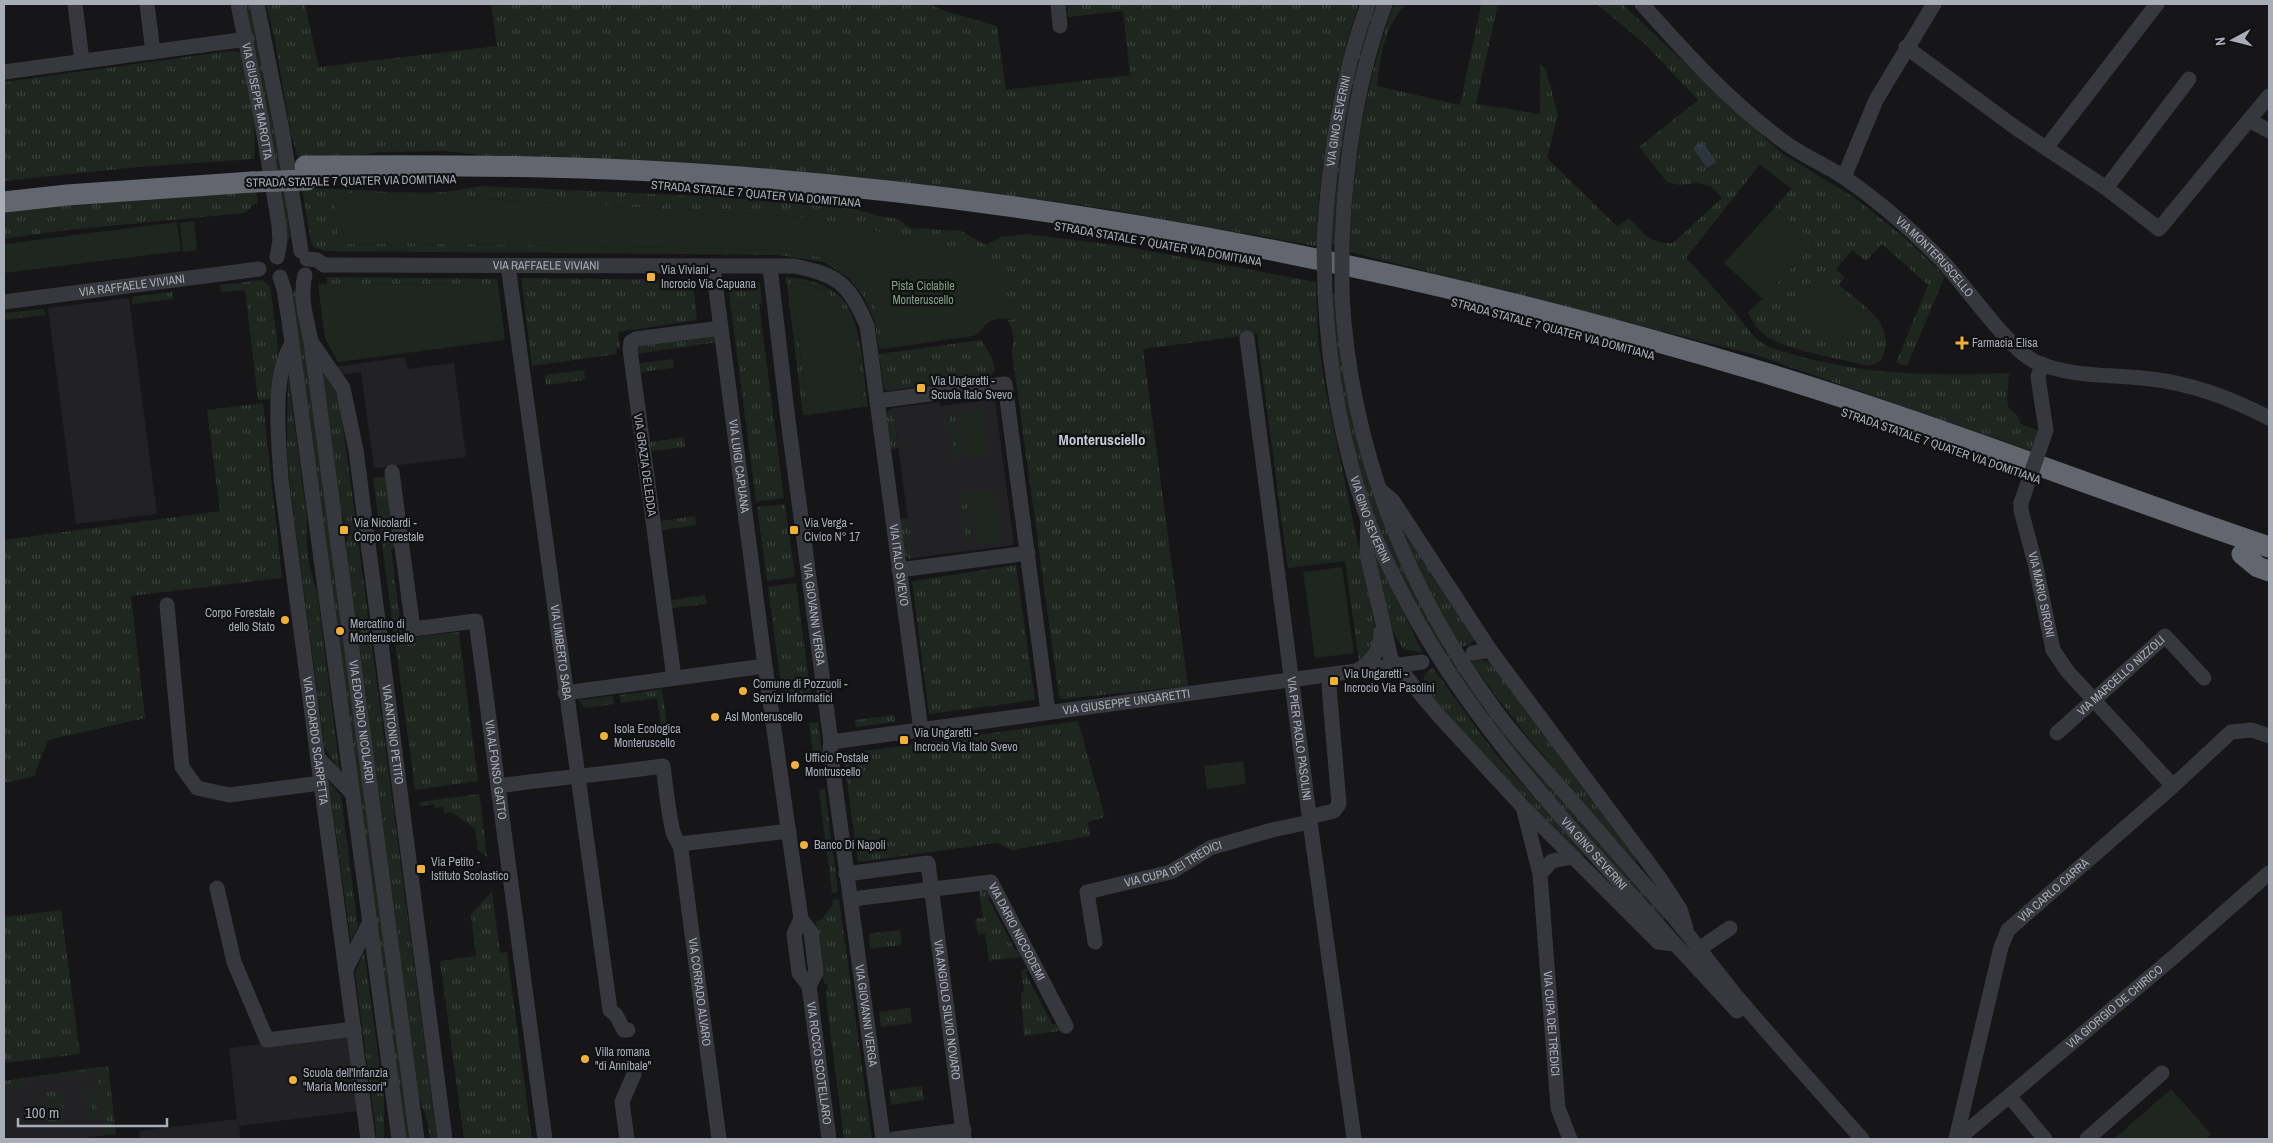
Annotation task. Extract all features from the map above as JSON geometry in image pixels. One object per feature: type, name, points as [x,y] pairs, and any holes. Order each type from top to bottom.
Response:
[{"type":"highway","name":"STRADA STATALE 7 QUATER VIA DOMITIANA","points":[[4,189],[131,176],[251,175],[510,166],[736,176],[984,202],[1230,241],[1356,266],[1504,301],[1762,372],[1953,435],[2269,547]]},
{"type":"highway","name":"STRADA STATALE 7 QUATER VIA DOMITIANA","points":[[306,173],[732,190],[983,216],[1152,241],[1257,260],[1360,281],[1499,314],[1668,359],[1835,410],[1990,462],[2242,554],[2269,562]]},
{"type":"highway","name":"STRADA STATALE 7 QUATER VIA DOMITIANA","points":[[4,202],[251,175]]},
{"type":"highway","points":[[2242,554],[2258,567],[2269,571]]},
{"type":"street","points":[[75,4],[82,61]]},
{"type":"street","points":[[147,4],[153,52]]},
{"type":"street","name":"VIA GIUSEPPE MAROTTA","points":[[238,4],[247,38],[279,225],[280,242],[277,267]]},
{"type":"street","name":"VIA GIUSEPPE MAROTTA","points":[[257,4],[282,130],[305,264]]},
{"type":"street","points":[[1058,4],[1060,26]]},
{"type":"street","name":"VIA GINO SEVERINI","points":[[1368,4],[1349,63],[1337,120],[1330,162],[1324,241],[1325,294],[1332,376],[1355,477],[1368,519],[1413,616],[1467,701],[1507,754],[1850,1139]]},
{"type":"street","name":"VIA GINO SEVERINI","points":[[1385,4],[1363,72],[1346,172],[1342,244],[1342,296],[1346,350],[1351,380],[1368,453],[1387,514],[1428,605],[1448,640],[1492,706],[1528,751],[1686,932],[1736,996],[1862,1139]]},
{"type":"street","name":"VIA MONTERUSCELLO","points":[[1642,4],[1686,52],[1750,114],[1779,138],[1844,177],[1899,221],[1936,254],[2020,350],[2034,362],[2065,371],[2184,384],[2213,392],[2269,418]]},
{"type":"street","points":[[1844,177],[1876,100],[1906,47],[1934,4]]},
{"type":"street","points":[[2046,148],[2157,4]]},
{"type":"street","points":[[4,72],[247,38]]},
{"type":"street","points":[[1906,47],[2016,128],[2106,188],[2158,229],[2269,96]]},
{"type":"street","points":[[2106,188],[2189,79]]},
{"type":"street","points":[[2249,120],[2269,130]]},
{"type":"street","points":[[290,248],[305,264],[301,279],[290,282],[277,267],[280,252],[290,248]]},
{"type":"street","name":"VIA RAFFAELE VIVIANI","points":[[305,264],[317,260],[324,265],[770,267]]},
{"type":"street","name":"VIA EDOARDO NICOLARDI","points":[[305,264],[302,287],[311,342],[417,1139]]},
{"type":"street","name":"VIA UMBERTO SABA","points":[[508,265],[565,693],[571,713],[610,1010],[616,1015],[624,1030],[628,1030]]},
{"type":"street","name":"VIA ITALO SVEVO","points":[[770,267],[794,266],[812,269],[831,276],[848,289],[860,308],[867,326],[921,730]]},
{"type":"street","name":"VIA RAFFAELE VIVIANI","points":[[4,302],[259,269],[265,273],[277,267]]},
{"type":"street","name":"VIA EDOARDO NICOLARDI","points":[[277,267],[284,289],[292,344],[399,1139]]},
{"type":"street","name":"VIA LUIGI CAPUANA","points":[[713,267],[765,666]]},
{"type":"street","name":"VIA GIOVANNI VERGA","points":[[770,267],[788,420],[831,742],[830,749],[846,874],[852,899],[883,1139]]},
{"type":"street","name":"VIA GRAZIA DELEDDA","points":[[674,678],[630,346],[636,339],[721,328]]},
{"type":"street","name":"VIA PIER PAOLO PASOLINI","points":[[1247,338],[1354,1138]]},
{"type":"street","name":"VIA ANTONIO PETITO","points":[[311,342],[343,388],[356,450],[445,1139]]},
{"type":"street","name":"VIA EDOARDO SCARPETTA","points":[[292,344],[285,356],[281,373],[279,424],[281,470],[368,1139]]},
{"type":"street","name":"VIA MARIO SIRONI","points":[[2042,364],[2038,378],[2046,430],[2020,510],[2036,567],[2052,650],[2093,701],[2172,786]]},
{"type":"street","points":[[877,401],[1005,384],[1048,712]]},
{"type":"street","name":"VIA ALFONSO GATTO","points":[[392,472],[413,630],[476,621],[545,1139]]},
{"type":"street","name":"VIA GINO SEVERINI","points":[[1379,490],[1393,501],[1490,650],[1659,878],[1680,909],[1686,932]]},
{"type":"street","name":"VIA GINO SEVERINI","points":[[1368,519],[1367,554],[1391,659],[1439,716],[1572,858],[1658,942],[1675,944]]},
{"type":"street","points":[[899,570],[1028,553]]},
{"type":"street","points":[[167,605],[182,767],[197,788],[229,795],[321,784]]},
{"type":"street","points":[[1354,672],[1376,656],[1381,642],[1382,620]]},
{"type":"street","name":"VIA MARCELLO NIZZOLI","points":[[2057,733],[2164,636],[2204,678]]},
{"type":"street","points":[[1473,653],[1490,650]]},
{"type":"street","name":"VIA GIUSEPPE UNGARETTI","points":[[831,742],[1422,662]]},
{"type":"street","points":[[565,693],[765,666]]},
{"type":"street","name":"VIA ROCCO SCOTELLARO","points":[[765,666],[801,919],[794,934],[799,974],[809,986],[829,1139]]},
{"type":"street","points":[[1310,819],[1334,811],[1339,804],[1329,686]]},
{"type":"street","name":"VIA CARLO CARRÀ","points":[[1957,1139],[2001,947],[2008,930],[2231,732],[2252,730],[2269,736]]},
{"type":"street","points":[[318,758],[352,793]]},
{"type":"street","name":"VIA CORRADO ALVARO","points":[[579,775],[590,776],[663,766],[671,825],[674,838],[680,844],[719,1139]]},
{"type":"street","points":[[498,786],[579,775]]},
{"type":"street","name":"VIA CUPA DEI TREDICI","points":[[1523,807],[1540,874],[1556,1096],[1560,1114],[1570,1139]]},
{"type":"street","name":"VIA CUPA DEI TREDICI","points":[[1095,942],[1087,892],[1171,872],[1210,848],[1310,819]]},
{"type":"street","points":[[680,844],[789,831]]},
{"type":"street","points":[[361,855],[378,853]]},
{"type":"street","points":[[1540,874],[1552,861],[1572,858]]},
{"type":"street","name":"VIA ANGIOLO SILVIO NOVARO","points":[[846,874],[928,863],[964,1135],[894,1139]]},
{"type":"street","name":"VIA GIORGIO DE CHIRICO","points":[[1957,1139],[2010,1097],[2269,873]]},
{"type":"street","name":"VIA DARIO NICCODEMI","points":[[852,899],[990,882],[1066,1026]]},
{"type":"street","points":[[217,888],[234,962],[267,1040],[354,1029]]},
{"type":"street","points":[[346,969],[370,922]]},
{"type":"street","points":[[1699,949],[1730,928]]},
{"type":"street","points":[[2087,1139],[2162,1073]]},
{"type":"street","points":[[627,1139],[622,1102],[634,1074]]},
{"type":"street","points":[[2010,1097],[2045,1139]]},
{"type":"shaded area","points":[[129,298],[157,514],[76,524],[48,308]]},
{"type":"shaded area","name":"Mercatino di Monterusciello","points":[[319,340],[334,367],[405,357],[408,369],[454,363],[466,457],[374,468],[361,372],[331,376],[321,364],[417,1139],[399,1139],[292,344]]},
{"type":"shaded area","points":[[995,399],[1014,545],[913,558],[893,408],[940,402],[940,406]]},
{"type":"shaded area","name":"Scuola dell'Infanzia \"Maria Montessori\"","points":[[348,1033],[358,1111],[239,1126],[241,1139],[140,1139],[139,1131],[237,1119],[229,1048]]},
{"type":"shaded area","points":[[108,1066],[116,1134],[74,1139],[4,1139],[4,1081]]},
{"type":"green space","points":[[245,4],[251,4],[279,150],[290,237],[287,240],[264,95]]},
{"type":"green space","points":[[266,4],[305,4],[319,67],[497,46],[491,4],[928,4],[948,12],[997,26],[1006,90],[1130,75],[1123,11],[1068,17],[1067,4],[1359,4],[1341,63],[1329,124],[1324,154],[1316,246],[1082,205],[965,191],[492,160],[473,154],[442,151],[381,152],[349,157],[298,157],[291,135],[274,36]]},
{"type":"green space","points":[[1374,4],[1380,4],[1336,245],[1331,244],[1336,160],[1354,62]]},
{"type":"green space","points":[[1394,4],[1406,4],[1388,32],[1382,52],[1377,86],[1460,105],[1481,5],[1479,4],[1498,4],[1476,104],[1540,114],[1540,63],[1546,70],[1558,115],[1547,158],[1617,226],[1629,218],[1643,233],[1653,240],[1673,243],[1722,198],[1711,186],[1698,183],[1680,185],[1667,182],[1639,147],[1698,100],[1646,45],[1597,4],[1622,4],[1780,152],[1855,198],[1905,238],[1945,276],[1907,366],[1896,363],[1928,285],[1882,244],[1866,261],[1852,250],[1836,269],[1845,277],[1839,285],[1868,309],[1882,326],[1885,336],[1885,348],[1881,361],[1869,366],[1801,350],[1766,336],[1755,325],[1748,312],[1763,299],[1814,243],[1775,207],[1791,189],[1760,164],[1686,258],[1753,335],[1766,345],[1798,356],[1876,371],[1929,374],[2009,373],[2007,400],[2009,409],[2017,415],[2021,424],[2039,431],[2034,452],[1756,355],[1350,252],[1353,189],[1362,126],[1375,64]]},
{"type":"green space","points":[[230,51],[239,52],[241,55],[255,133],[254,159],[138,167],[4,181],[4,82]]},
{"type":"green space","points":[[481,186],[722,197],[854,209],[898,219],[910,228],[961,231],[986,245],[1001,237],[1027,234],[1122,246],[1316,282],[1318,337],[1324,382],[1373,616],[1375,637],[1372,646],[1359,662],[1345,561],[1288,568],[1257,334],[1143,349],[1188,686],[1062,699],[1059,697],[1012,352],[1014,336],[1008,320],[1016,319],[987,257],[842,223],[790,216],[484,199],[458,194],[333,193],[340,244],[410,243],[778,250],[810,254],[840,266],[853,274],[864,285],[872,298],[880,322],[883,349],[879,349],[874,319],[862,294],[849,278],[824,262],[779,255],[325,251],[314,247],[311,242],[302,189],[425,193],[448,192]]},
{"type":"green space","points":[[256,191],[258,204],[254,204],[245,213],[67,230],[4,239],[4,210]]},
{"type":"green space","name":"Pista Ciclabile Monteruscello","points":[[333,193],[458,194],[484,199],[790,216],[842,223],[987,257],[1007,294],[1016,319],[991,321],[973,336],[883,349],[878,314],[872,298],[864,285],[853,274],[840,266],[810,254],[778,250],[410,243],[339,244]]},
{"type":"green space","points":[[1775,207],[1814,243],[1763,299],[1724,263]]},
{"type":"green space","points":[[194,221],[197,250],[183,252],[180,223]]},
{"type":"green space","points":[[177,222],[181,251],[4,273],[4,244]]},
{"type":"green space","points":[[1818,274],[1863,316],[1839,343],[1793,301]]},
{"type":"green space","points":[[327,277],[497,279],[498,285],[327,284]]},
{"type":"green space","points":[[786,277],[819,284],[837,294],[846,303],[857,330],[868,407],[864,407],[856,345],[851,326],[843,309],[831,296],[814,286],[791,282],[808,415],[803,415]]},
{"type":"green space","points":[[521,278],[693,280],[697,320],[618,332],[620,348],[616,349],[617,354],[532,366]]},
{"type":"green space","points":[[731,279],[755,280],[760,284],[762,303],[759,304],[784,498],[756,502],[728,286],[728,281]]},
{"type":"green space","points":[[262,280],[270,286],[278,348],[272,399],[258,400],[245,290],[221,292],[220,285]]},
{"type":"green space","points":[[791,282],[814,287],[831,296],[843,310],[851,326],[856,345],[864,407],[808,415]]},
{"type":"green space","points":[[318,284],[498,285],[505,340],[338,362],[325,338]]},
{"type":"green space","points":[[293,290],[297,294],[370,840],[365,840],[291,292]]},
{"type":"green space","points":[[173,292],[173,299],[132,304],[132,297]]},
{"type":"green space","points":[[1330,294],[1336,295],[1339,341],[1422,605],[1665,917],[1664,920],[1661,921],[1555,800],[1479,707],[1442,653],[1416,609],[1374,515],[1359,467],[1347,418]]},
{"type":"green space","points":[[44,309],[45,315],[4,320],[4,313]]},
{"type":"green space","points":[[715,336],[718,342],[636,354],[637,347],[641,346]]},
{"type":"green space","points":[[981,340],[991,356],[995,370],[990,377],[887,391],[884,389],[879,354]]},
{"type":"green space","points":[[673,359],[674,368],[641,372],[640,363]]},
{"type":"green space","points":[[322,370],[333,383],[339,396],[437,1139],[430,1139],[427,1120],[419,1096],[345,547],[347,532],[340,508]]},
{"type":"green space","points":[[584,370],[585,380],[546,385],[545,375]]},
{"type":"green space","points":[[288,377],[307,518],[306,537],[308,555],[317,591],[340,771],[325,749],[290,486],[287,450]]},
{"type":"green space","points":[[263,403],[282,578],[131,596],[145,718],[48,740],[34,776],[4,783],[4,540],[220,511],[207,410]]},
{"type":"green space","points":[[893,408],[898,448],[891,449],[886,412]]},
{"type":"green space","points":[[983,410],[988,454],[966,457],[960,413]]},
{"type":"green space","points":[[956,414],[961,458],[955,459],[949,415]]},
{"type":"green space","points":[[684,437],[685,447],[652,451],[650,442]]},
{"type":"green space","points":[[388,476],[397,548],[391,549],[402,635],[408,635],[409,638],[459,632],[478,781],[415,790],[373,478]]},
{"type":"green space","points":[[993,489],[1000,542],[978,545],[971,492]]},
{"type":"green space","points":[[966,492],[972,537],[965,538],[959,493]]},
{"type":"green space","points":[[785,504],[795,577],[767,581],[757,507]]},
{"type":"green space","points":[[695,516],[696,525],[662,530],[661,521]]},
{"type":"green space","points":[[908,518],[913,558],[909,559],[905,555],[900,519]]},
{"type":"green space","points":[[1400,525],[1403,525],[1475,639],[1469,645],[1461,647],[1430,596]]},
{"type":"green space","points":[[1374,557],[1376,557],[1423,653],[1403,649],[1392,630]]},
{"type":"green space","points":[[1016,565],[1035,700],[929,714],[912,581]]},
{"type":"green space","points":[[1342,567],[1354,653],[1315,658],[1303,572]]},
{"type":"green space","points":[[796,583],[811,696],[783,700],[768,587]]},
{"type":"green space","points":[[705,595],[707,604],[672,608],[671,600]]},
{"type":"green space","points":[[1481,660],[1490,662],[1638,860],[1635,861],[1592,813],[1510,714],[1471,662]]},
{"type":"green space","points":[[1433,668],[1491,748],[1585,856],[1580,855],[1454,724],[1421,684],[1426,673]]},
{"type":"green space","points":[[662,689],[667,724],[661,725],[657,698],[621,703],[620,695]]},
{"type":"green space","points":[[613,696],[614,704],[585,708],[578,700]]},
{"type":"green space","points":[[894,715],[895,722],[856,727],[855,720]]},
{"type":"green space","points":[[1078,721],[1105,817],[1088,822],[1090,836],[1012,850],[997,843],[858,862],[843,754]]},
{"type":"green space","points":[[818,722],[823,759],[814,760],[809,723]]},
{"type":"green space","points":[[1243,761],[1246,784],[1207,789],[1204,766]]},
{"type":"green space","points":[[329,782],[341,796],[358,927],[351,942]]},
{"type":"green space","points":[[825,789],[831,839],[825,840],[819,790]]},
{"type":"green space","points":[[479,794],[487,857],[478,850],[475,829],[452,812],[444,813],[443,807],[434,808],[434,804],[420,806],[419,802]]},
{"type":"green space","points":[[832,844],[838,892],[832,893],[826,845]]},
{"type":"green space","points":[[374,868],[410,1139],[404,1139],[368,869]]},
{"type":"green space","points":[[987,890],[991,897],[988,898],[1015,950],[1018,950],[1021,957],[989,961],[985,934],[978,935],[975,919],[983,918],[979,891]]},
{"type":"green space","points":[[492,891],[500,953],[507,952],[532,1139],[464,1139],[440,961],[476,956],[471,915]]},
{"type":"green space","points":[[839,899],[872,1139],[844,1139],[825,991],[828,990],[827,983],[824,984],[816,921],[821,920],[833,905],[832,900]]},
{"type":"green space","points":[[61,910],[80,1054],[4,1063],[4,917]]},
{"type":"green space","points":[[900,930],[902,945],[870,949],[869,934]]},
{"type":"green space","points":[[364,951],[384,1097],[384,1139],[377,1139],[355,973]]},
{"type":"green space","points":[[1027,968],[1028,971],[1025,972],[1052,1024],[1056,1024],[1060,1031],[1024,1036],[1021,992],[1024,991],[1021,971]]},
{"type":"green space","points":[[910,1008],[912,1023],[881,1027],[879,1012]]},
{"type":"green space","points":[[108,1066],[116,1134],[105,1135],[97,1072],[26,1080],[26,1086],[4,1089],[4,1081]]},
{"type":"green space","points":[[93,1086],[98,1118],[89,1119],[85,1087]]},
{"type":"green space","points":[[922,1086],[924,1100],[891,1105],[889,1090]]},
{"type":"green space","points":[[2171,1089],[2211,1134],[2205,1139],[2114,1139]]},
{"type":"green space","points":[[61,1090],[65,1123],[49,1125],[45,1092]]},
{"type":"water","points":[[1702,141],[1716,162],[1707,168],[1693,148]]},
{"type":"place","name":"Via Viviani - Incrocio Via Capuana","points":[[651,277]]},
{"type":"place","name":"Farmacia Elisa","points":[[1962,343]]},
{"type":"place","name":"Via Ungaretti - Scuola Italo Svevo","points":[[921,388]]},
{"type":"place","name":"Via Nicolardi - Corpo Forestale","points":[[344,530]]},
{"type":"place","name":"Via Verga - Civico N° 17","points":[[794,530]]},
{"type":"place","name":"Corpo Forestale dello Stato","points":[[285,620]]},
{"type":"place","name":"Mercatino di Monterusciello","points":[[340,631]]},
{"type":"place","name":"Via Ungaretti - Incrocio Via Pasolini","points":[[1334,681]]},
{"type":"place","name":"Comune di Pozzuoli - Servizi Informatici","points":[[743,691]]},
{"type":"place","name":"Asl Monteruscello","points":[[715,717]]},
{"type":"place","name":"Isola Ecologica Monteruscello","points":[[604,736]]},
{"type":"place","name":"Via Ungaretti - Incrocio Via Italo Svevo","points":[[904,740]]},
{"type":"place","name":"Ufficio Postale Montruscello","points":[[795,765]]},
{"type":"place","name":"Banco Di Napoli","points":[[804,845]]},
{"type":"place","name":"Via Petito - Istituto Scolastico","points":[[421,869]]},
{"type":"place","name":"Villa romana \"di Annibale\"","points":[[585,1059]]},
{"type":"place","name":"Scuola dell'Infanzia \"Maria Montessori\"","points":[[293,1080]]},
{"type":"district","name":"Monterusciello","points":[[1102,440]]}]
